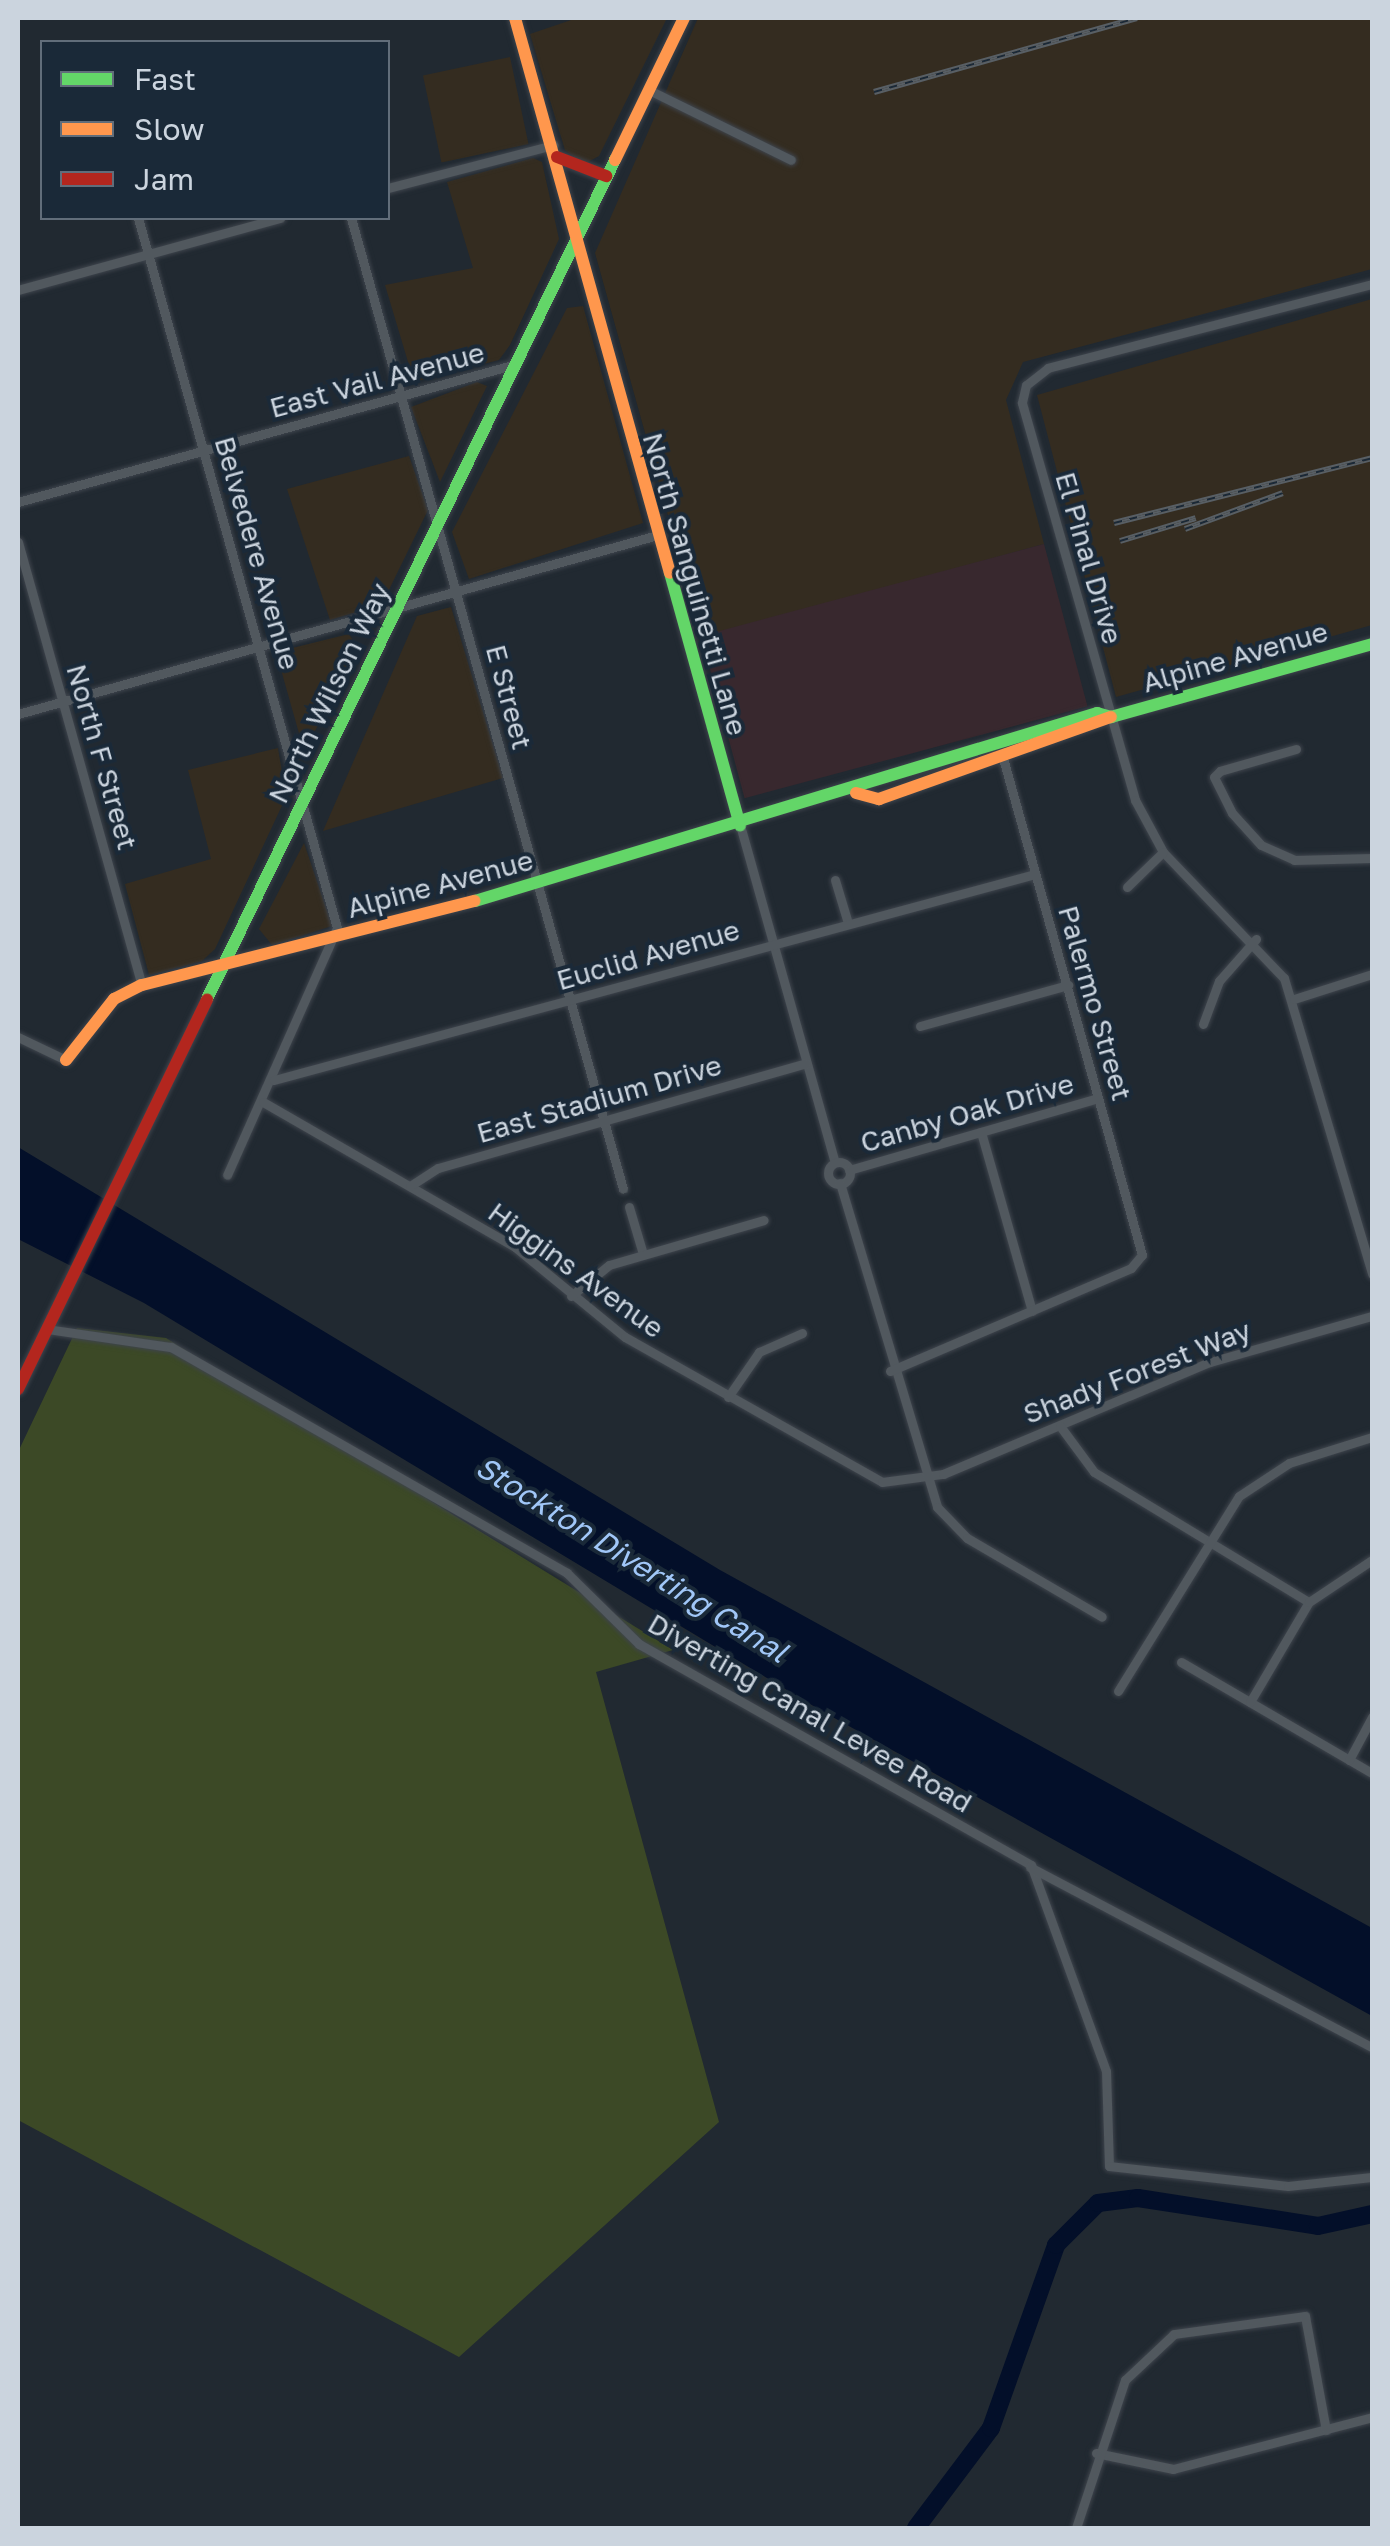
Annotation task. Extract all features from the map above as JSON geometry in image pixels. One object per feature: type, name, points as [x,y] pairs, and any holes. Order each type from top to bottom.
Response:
[{"type":"street","name":"North Sanguinetti Lane","points":[[516,18],[555,151],[654,536],[835,1162],[828,1177],[840,1183]]},
{"type":"street","name":"North Wilson Way","points":[[18,1390],[684,18]]},
{"type":"street","points":[[649,90],[790,160]]},
{"type":"street","points":[[390,188],[555,151],[606,176]]},
{"type":"street","name":"Belvedere Avenue","points":[[139,220],[304,797],[336,939]]},
{"type":"street","points":[[18,290],[272,220]]},
{"type":"street","name":"E Street","points":[[352,220],[623,1189]]},
{"type":"street","name":"El Pinal Drive","points":[[1372,284],[1048,368],[1026,385],[1026,420],[1110,717],[1163,852],[1256,939],[1294,999],[1372,1274]]},
{"type":"street","name":"East Vail Avenue","points":[[18,502],[516,364]]},
{"type":"street","points":[[18,714],[654,536]]},
{"type":"street","name":"North F Street","points":[[18,542],[142,985]]},
{"type":"street","name":"Alpine Avenue","points":[[856,794],[879,798],[1003,758],[1110,717],[1372,644]]},
{"type":"street","name":"Alpine Avenue","points":[[66,1060],[114,998],[142,985],[220,970],[537,884],[856,794],[1004,740],[1097,713],[1110,717]]},
{"type":"street","points":[[1296,749],[1214,777],[1232,813],[1276,853],[1318,865],[1372,858]]},
{"type":"street","name":"Palermo Street","points":[[1003,758],[1141,1261],[1032,1312]]},
{"type":"street","points":[[1127,887],[1163,852]]},
{"type":"street","name":"Euclid Avenue","points":[[274,1080],[1036,874]]},
{"type":"street","points":[[835,880],[848,923]]},
{"type":"street","points":[[227,1175],[336,939]]},
{"type":"street","points":[[1203,1024],[1219,980],[1256,939]]},
{"type":"street","points":[[1294,999],[1372,974]]},
{"type":"street","points":[[920,1026],[1068,985]]},
{"type":"street","points":[[18,1037],[66,1060]]},
{"type":"street","name":"East Stadium Drive","points":[[410,1186],[438,1168],[806,1063]]},
{"type":"street","name":"Canby Oak Drive","points":[[849,1170],[1098,1098]]},
{"type":"street","name":"Higgins Avenue","points":[[263,1102],[515,1247],[571,1296],[848,1469],[882,1482],[922,1481]]},
{"type":"street","points":[[890,1371],[1032,1312],[981,1132]]},
{"type":"street","points":[[835,1162],[849,1170],[840,1183],[922,1481],[967,1538],[1102,1617]]},
{"type":"street","points":[[629,1208],[643,1254]]},
{"type":"street","points":[[571,1296],[609,1266],[764,1220]]},
{"type":"street","name":"Shady Forest Way","points":[[922,1481],[1210,1362],[1372,1316]]},
{"type":"street","name":"Diverting Canal Levee Road","points":[[47,1329],[172,1346],[567,1573],[639,1644],[1030,1866]]},
{"type":"street","points":[[728,1397],[759,1352],[802,1333]]},
{"type":"street","points":[[1060,1426],[1094,1472],[1309,1602]]},
{"type":"street","points":[[1118,1691],[1206,1539],[1261,1479],[1372,1437]]},
{"type":"street","points":[[1250,1702],[1309,1602],[1372,1560]]},
{"type":"street","points":[[1181,1662],[1372,1773]]},
{"type":"street","points":[[1349,1760],[1372,1717]]},
{"type":"street","points":[[1030,1866],[1372,2047]]},
{"type":"street","points":[[1030,1866],[1106,2070],[1109,2166],[1288,2186],[1372,2177]]},
{"type":"street","points":[[1076,2528],[1096,2453],[1125,2380],[1160,2342],[1199,2324],[1305,2316],[1326,2430]]},
{"type":"street","points":[[1096,2453],[1172,2469],[1372,2417]]},
{"type":"shaded area","points":[[577,18],[667,18],[599,156],[584,164],[565,150],[530,34]]},
{"type":"shaded area","points":[[698,18],[1372,18],[1372,269],[1023,362],[1006,400],[1044,544],[702,638],[595,253]]},
{"type":"shaded area","points":[[510,57],[529,144],[441,163],[423,76]]},
{"type":"shaded area","points":[[533,158],[542,162],[559,239],[510,345],[499,360],[414,382],[385,285],[473,268],[447,182]]},
{"type":"shaded area","points":[[1372,299],[1372,625],[1116,697],[1037,395]]},
{"type":"shaded area","points":[[583,306],[643,523],[469,579],[452,532],[567,308]]},
{"type":"shaded area","points":[[477,382],[487,386],[440,482],[411,407]]},
{"type":"shaded area","points":[[409,456],[428,510],[382,604],[330,620],[287,489]]},
{"type":"shaded area","points":[[1044,544],[1087,706],[745,798],[701,636]]},
{"type":"shaded area","points":[[451,607],[503,778],[323,831],[417,616]]},
{"type":"shaded area","points":[[349,634],[359,651],[304,751],[276,652]]},
{"type":"shaded area","points":[[278,748],[286,797],[215,949],[202,961],[149,975],[125,884],[211,859],[188,770]]},
{"type":"shaded area","points":[[304,843],[332,926],[272,945],[259,929]]},
{"type":"green space","points":[[77,1328],[166,1338],[673,1650],[596,1672],[719,2122],[459,2357],[18,2120],[18,1452]]},
{"type":"water","name":"Stockton Diverting Canal","points":[[18,1147],[720,1570],[1372,1928],[1372,2016],[820,1710],[144,1303],[18,1239]]},
{"type":"waterway","points":[[916,2528],[991,2428],[1056,2245],[1098,2203],[1138,2198],[1318,2226],[1372,2214]]},
{"type":"railway","points":[[874,92],[1137,18]]},
{"type":"railway","points":[[1114,523],[1372,458]]},
{"type":"railway","points":[[1185,529],[1283,493]]},
{"type":"railway","points":[[1120,541],[1196,518]]},
{"type":"traffic: fast","points":[[207,999],[615,160]]},
{"type":"traffic: fast","points":[[670,573],[740,825]]},
{"type":"traffic: fast","points":[[475,901],[1097,713],[1111,717],[1372,644]]},
{"type":"traffic: slow","points":[[515,18],[670,573]]},
{"type":"traffic: slow","points":[[615,160],[684,18]]},
{"type":"traffic: slow","points":[[856,793],[879,799],[1111,717]]},
{"type":"traffic: slow","points":[[66,1060],[114,999],[142,985],[475,901]]},
{"type":"traffic: jam","points":[[557,157],[606,176]]},
{"type":"traffic: jam","points":[[18,1389],[207,999]]}]
